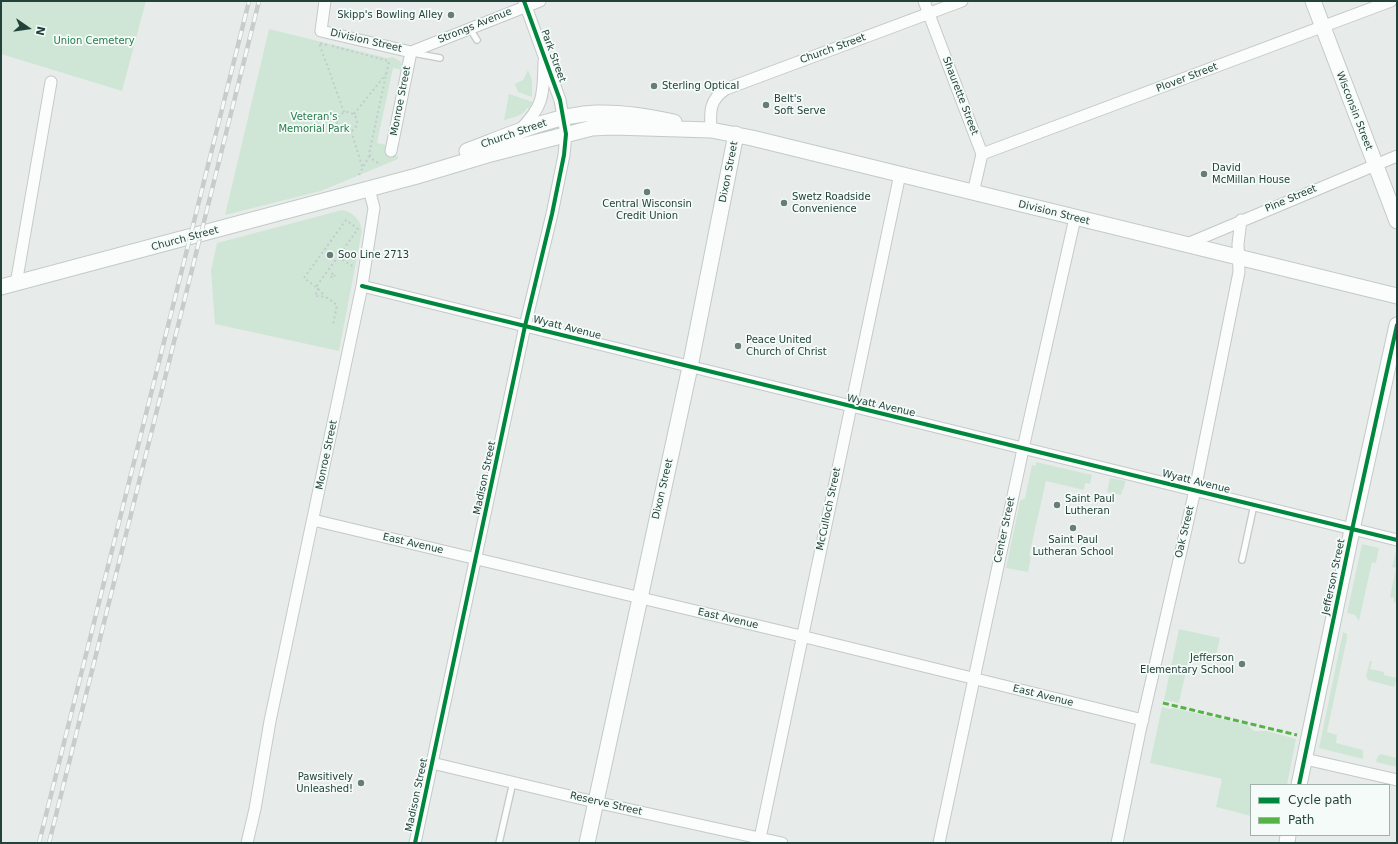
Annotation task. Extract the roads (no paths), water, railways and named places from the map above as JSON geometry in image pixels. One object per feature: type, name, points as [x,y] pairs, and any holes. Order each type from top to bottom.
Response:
[{"type":"main road","name":"Wisconsin Street","points":[[1313,1],[1397,221]]},
{"type":"main road","name":"Church Street","points":[[369,189],[517,133],[564,117],[596,113],[618,113],[654,118],[711,130]]},
{"type":"main road","name":"Church Street","points":[[8,286],[592,128],[613,126],[711,130]]},
{"type":"main road","name":"Division Street","points":[[711,130],[736,134],[1397,296]]},
{"type":"main road","name":"Dixon Street","points":[[586,843],[690,367],[736,134]]},
{"type":"main road","name":"Jefferson Street","points":[[1299,784],[1352,530],[1397,326]]},
{"type":"street","name":"Division Street","points":[[325,1],[321,31],[411,52]]},
{"type":"street","name":"Strongs Avenue","points":[[411,52],[470,29],[525,4],[540,1]]},
{"type":"street","name":"Shaurette Street","points":[[924,1],[982,154]]},
{"type":"street","name":"Church Street","points":[[711,130],[710,111],[717,95],[726,89],[962,1]]},
{"type":"street","name":"Plover Street","points":[[982,154],[1391,1]]},
{"type":"street","name":"Park Street","points":[[525,4],[560,100],[564,117]]},
{"type":"street","name":"Monroe Street","points":[[391,151],[411,52]]},
{"type":"street","points":[[517,133],[534,115],[541,103],[544,54]]},
{"type":"street","points":[[8,286],[51,82]]},
{"type":"street","name":"Madison Street","points":[[415,843],[525,326],[559,184],[566,134],[564,117]]},
{"type":"street","points":[[973,193],[982,154]]},
{"type":"street","name":"Pine Street","points":[[1187,244],[1374,164],[1397,156]]},
{"type":"street","name":"McCulloch Street","points":[[759,840],[900,174]]},
{"type":"street","name":"Monroe Street","points":[[247,843],[255,809],[270,721],[362,286],[374,208],[369,189]]},
{"type":"street","name":"Center Street","points":[[938,843],[1023,447],[1075,218]]},
{"type":"street","name":"Oak Street","points":[[1117,843],[1195,490],[1239,272],[1241,220]]},
{"type":"street","name":"Wyatt Avenue","points":[[362,286],[1397,540]]},
{"type":"street","name":"East Avenue","points":[[313,520],[801,636],[1143,720]]},
{"type":"street","points":[[1305,759],[1397,780]]},
{"type":"street","name":"Reserve Street","points":[[432,762],[759,840],[782,843]]},
{"type":"lane","points":[[470,29],[477,40]]},
{"type":"lane","points":[[411,52],[440,58]]},
{"type":"lane","points":[[1242,560],[1254,505]]},
{"type":"lane","points":[[499,843],[512,782]]},
{"type":"railway","points":[[39,843],[249,1]]},
{"type":"railway","points":[[49,843],[259,1]]},
{"type":"place","name":"Skipp's Bowling Alley","points":[[451,15]]},
{"type":"place","name":"Sterling Optical","points":[[654,86]]},
{"type":"place","name":"Belt's Soft Serve","points":[[766,105]]},
{"type":"place","name":"David McMillan House","points":[[1204,174]]},
{"type":"place","name":"Central Wisconsin Credit Union","points":[[647,192]]},
{"type":"place","name":"Swetz Roadside Convenience","points":[[784,203]]},
{"type":"place","name":"Soo Line 2713","points":[[330,255]]},
{"type":"place","name":"Peace United Church of Christ","points":[[738,346]]},
{"type":"place","name":"Saint Paul Lutheran","points":[[1057,505]]},
{"type":"place","name":"Saint Paul Lutheran School","points":[[1073,528]]},
{"type":"place","name":"Jefferson Elementary School","points":[[1242,664]]},
{"type":"place","name":"Pawsitively Unleashed!","points":[[361,783]]},
{"type":"park label","name":"Union Cemetery","points":[[94,41]]},
{"type":"park label","name":"Veteran's Memorial Park","points":[[314,122]]}]
